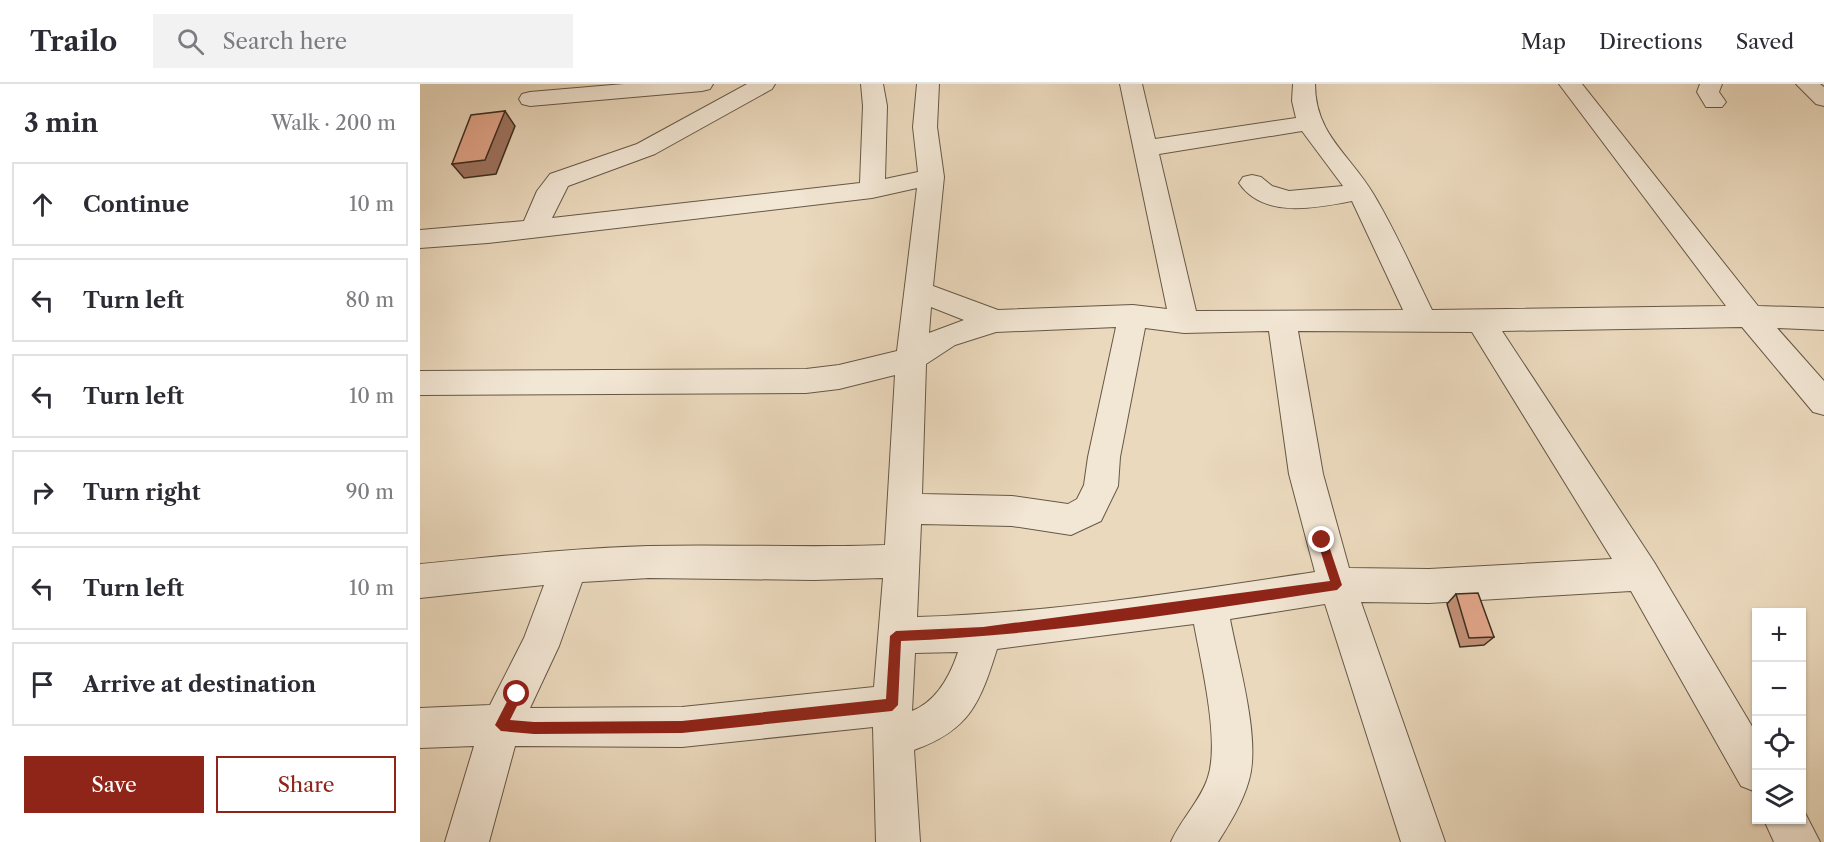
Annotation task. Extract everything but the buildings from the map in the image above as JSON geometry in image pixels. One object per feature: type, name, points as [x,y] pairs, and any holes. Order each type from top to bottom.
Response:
[{"type":"street","points":[[530,99],[702,84]]},
{"type":"street","points":[[534,229],[550,192],[559,180],[646,149],[764,84]]},
{"type":"street","points":[[872,84],[875,106],[872,190]]},
{"type":"street","points":[[898,842],[893,721],[896,636],[902,561],[911,359],[931,177],[925,127],[928,84]]},
{"type":"street","points":[[1131,84],[1184,322]]},
{"type":"street","points":[[1304,84],[1303,98],[1309,123],[1321,143],[1359,191],[1423,321]]},
{"type":"street","points":[[1570,84],[1750,316],[1824,403]]},
{"type":"street","points":[[1807,84],[1824,99]]},
{"type":"street","points":[[1147,148],[1309,123]]},
{"type":"street","points":[[420,239],[534,229],[872,190],[931,177]]},
{"type":"street","points":[[1252,183],[1267,193],[1286,199],[1315,198],[1359,191]]},
{"type":"street","points":[[920,292],[996,321]]},
{"type":"street","points":[[420,383],[806,381],[840,377],[911,359],[945,338],[996,321],[1133,316],[1184,322],[1480,321],[1750,316],[1824,319]]},
{"type":"street","points":[[904,509],[1012,511],[1067,520],[1081,517],[1089,510],[1101,486],[1104,457],[1133,316]]},
{"type":"street","points":[[1281,320],[1306,474],[1322,540],[1424,842]]},
{"type":"street","points":[[1480,321],[1641,574],[1755,770]]},
{"type":"street","points":[[420,581],[649,562],[814,564],[902,561]]},
{"type":"street","points":[[467,842],[501,725],[540,646],[569,567]]},
{"type":"street","points":[[896,636],[983,633],[1209,605],[1337,585],[1429,586],[1641,574]]},
{"type":"street","points":[[1193,842],[1221,798],[1231,766],[1228,721],[1209,605]]},
{"type":"street","points":[[420,728],[501,725],[534,728],[682,727],[893,721],[934,722],[947,712],[967,679],[983,633]]},
{"type":"street","points":[[1788,824],[1798,842]]},
{"type":"route","points":[[517,694],[501,725],[534,728],[682,727],[892,705],[896,636],[983,633],[1209,605],[1337,585],[1322,540]]}]
